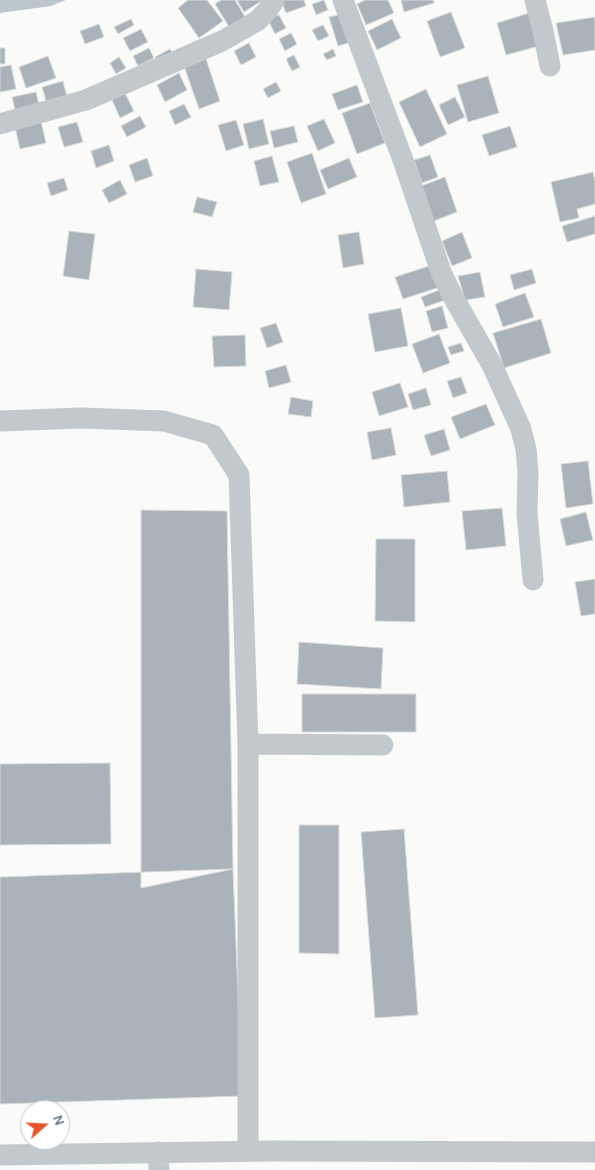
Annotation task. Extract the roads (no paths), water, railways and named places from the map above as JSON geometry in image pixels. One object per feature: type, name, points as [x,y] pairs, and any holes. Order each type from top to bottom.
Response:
[{"type":"street","points":[[0,124],[86,100],[222,41],[257,20],[268,10],[274,0]]},
{"type":"street","points":[[343,0],[399,151],[441,272],[492,365],[521,429],[526,449],[527,513],[533,580]]},
{"type":"street","points":[[535,0],[550,66]]},
{"type":"street","points":[[0,422],[81,418],[164,420],[213,435],[239,475],[248,744],[248,1151]]},
{"type":"street","points":[[248,744],[383,745]]},
{"type":"street","points":[[0,1155],[158,1161],[248,1151],[595,1152]]}]
